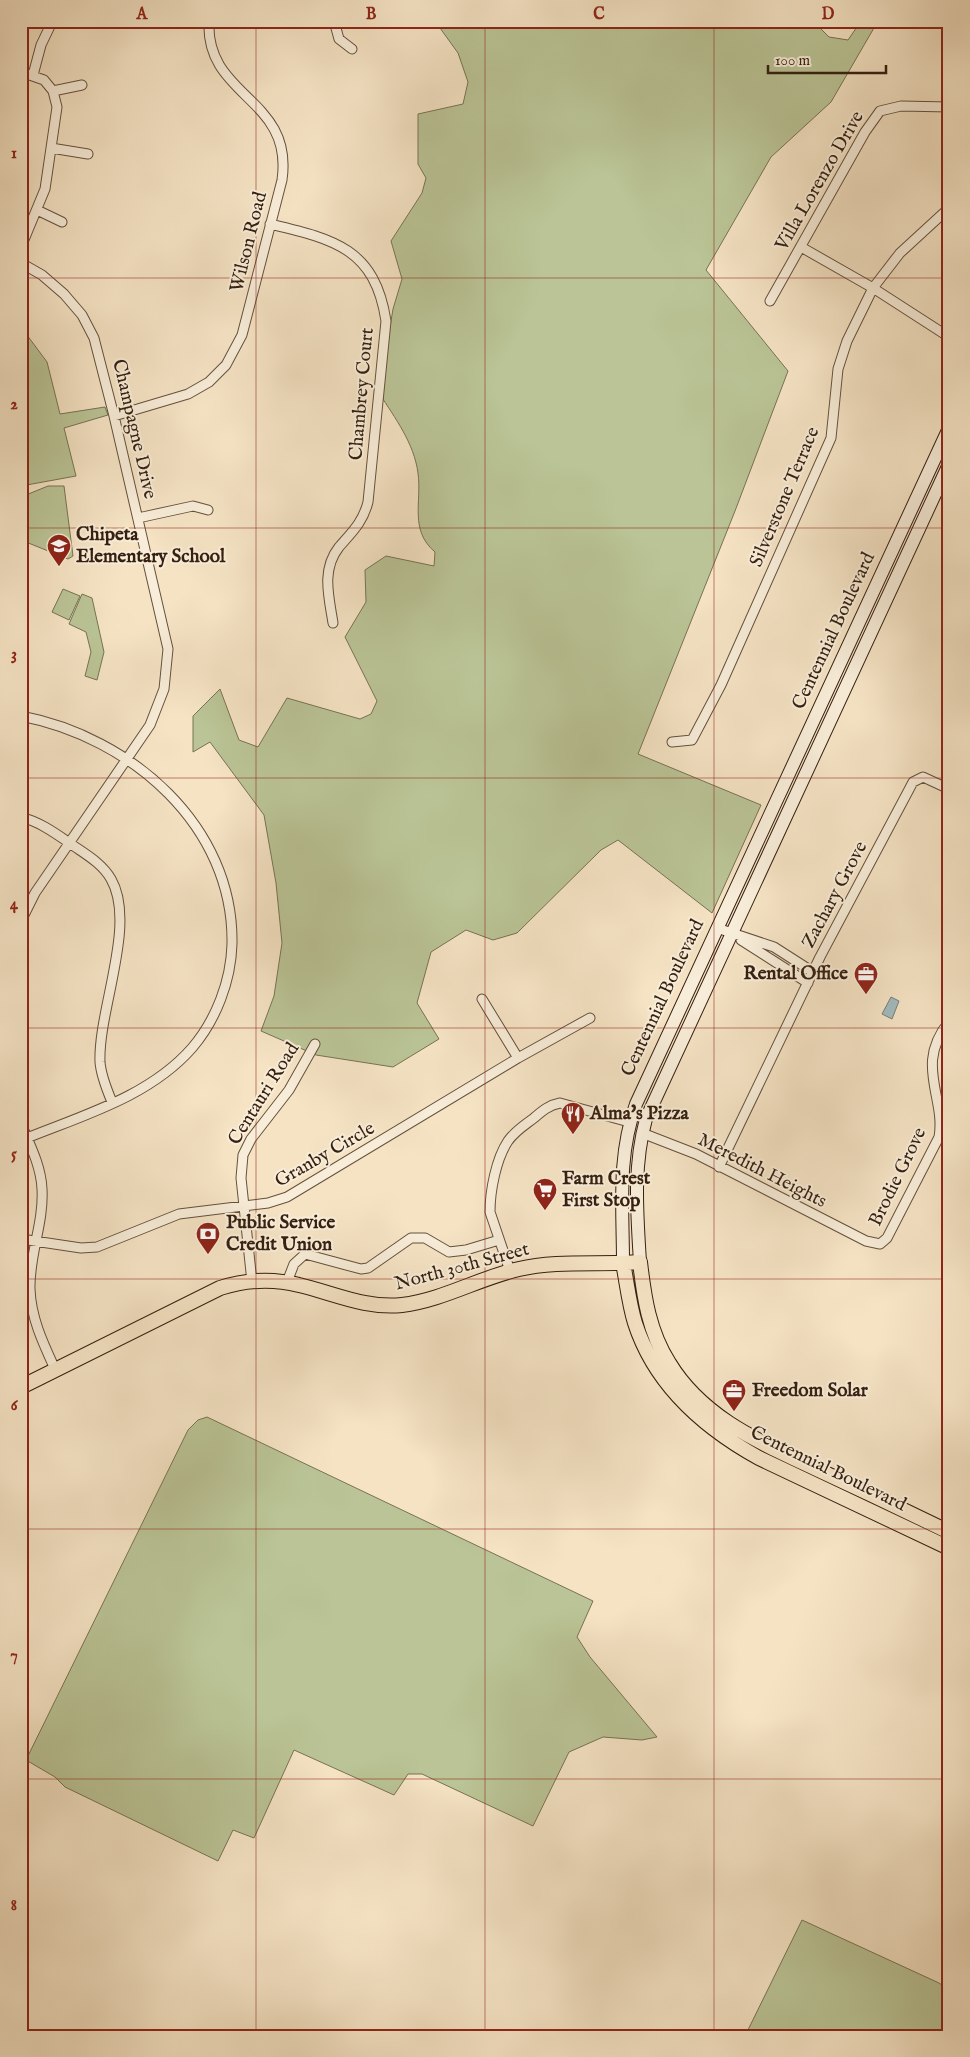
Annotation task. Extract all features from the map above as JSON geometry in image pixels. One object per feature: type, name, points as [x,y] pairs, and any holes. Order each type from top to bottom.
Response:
[{"type":"main road","name":"Centennial Boulevard","points":[[949,428],[644,1085],[629,1122],[621,1171],[623,1263],[635,1322],[642,1340],[661,1376],[695,1415],[734,1444],[759,1458],[949,1548]]},
{"type":"main road","name":"Centennial Boulevard","points":[[949,464],[658,1090],[642,1133],[636,1172],[640,1262],[644,1302],[654,1334],[669,1364],[704,1404],[743,1434],[949,1532]]},
{"type":"main road","name":"North 30th Street","points":[[21,1386],[220,1288],[252,1282],[287,1282],[363,1303],[402,1305],[431,1299],[510,1271],[532,1266],[640,1262]]},
{"type":"street","name":"Wilson Road","points":[[114,416],[188,394],[209,382],[226,365],[242,335],[284,167],[279,138],[275,128],[263,112],[220,69],[211,51],[209,21]]},
{"type":"street","points":[[334,21],[339,39],[352,49]]},
{"type":"street","points":[[33,74],[52,22]]},
{"type":"street","points":[[21,72],[33,74],[44,80],[53,91],[57,115],[45,188],[21,247]]},
{"type":"street","points":[[53,91],[82,85]]},
{"type":"street","name":"Villa Lorenzo Drive","points":[[770,301],[865,132],[880,111],[901,106],[949,107]]},
{"type":"street","points":[[51,148],[88,154]]},
{"type":"street","name":"Silverstone Terrace","points":[[672,742],[692,740],[721,685],[831,438],[838,369],[842,354],[873,288],[900,253],[949,208]]},
{"type":"street","points":[[37,210],[62,222]]},
{"type":"street","name":"Chambrey Court","points":[[270,224],[319,236],[350,253],[368,271],[384,306],[386,321],[368,502],[360,523],[339,548],[329,566],[328,590],[333,623]]},
{"type":"street","points":[[801,247],[873,288],[949,337]]},
{"type":"street","name":"Champagne Drive","points":[[21,262],[54,284],[82,315],[99,353],[165,633],[168,663],[164,689],[156,714],[128,759],[35,893],[21,921]]},
{"type":"street","points":[[138,518],[192,506],[208,510]]},
{"type":"street","points":[[21,716],[78,732],[128,759],[167,792],[194,825],[209,848],[223,878],[231,915],[232,950],[230,967],[219,1004],[212,1019],[192,1047],[156,1080],[112,1102],[27,1138]]},
{"type":"street","name":"Zachary Grove","points":[[718,1167],[813,972],[913,782],[920,778],[927,778],[949,789]]},
{"type":"street","points":[[21,816],[37,822],[70,843],[105,870],[120,901],[120,926],[100,1062],[112,1102]]},
{"type":"street","points":[[717,928],[774,947],[813,972]]},
{"type":"street","points":[[731,933],[808,983]]},
{"type":"street","points":[[482,999],[518,1058]]},
{"type":"street","name":"Granby Circle","points":[[21,1239],[81,1248],[97,1247],[180,1214],[278,1201],[301,1190],[518,1058],[590,1018]]},
{"type":"street","name":"Brodie Grove","points":[[866,1241],[880,1244],[887,1238],[939,1137],[940,1123],[932,1073],[936,1045],[949,1022]]},
{"type":"street","name":"Centauri Road","points":[[252,1282],[241,1166],[247,1146],[283,1100],[314,1044]]},
{"type":"street","points":[[510,1271],[490,1212],[490,1202],[502,1153],[517,1131],[552,1104],[560,1103],[629,1122]]},
{"type":"street","points":[[21,1124],[39,1169],[42,1190],[31,1269],[31,1301],[37,1327],[55,1369]]},
{"type":"street","name":"Meredith Heights","points":[[642,1133],[674,1145],[866,1241]]},
{"type":"street","points":[[287,1282],[294,1264],[305,1254],[361,1269],[368,1268],[412,1238],[425,1238],[449,1252],[466,1250],[499,1240]]},
{"type":"green space","points":[[439,21],[813,21],[829,37],[848,40],[861,21],[878,21],[831,102],[771,157],[706,270],[788,371],[735,511],[638,754],[761,805],[712,913],[618,840],[601,850],[517,933],[493,940],[466,930],[431,952],[417,1003],[439,1039],[393,1067],[316,1055],[261,1031],[274,996],[282,943],[276,883],[264,815],[210,742],[193,752],[193,716],[220,689],[239,740],[258,747],[287,698],[360,719],[371,714],[377,701],[345,637],[366,602],[365,570],[386,556],[434,566],[435,552],[427,543],[419,525],[419,484],[416,462],[403,431],[379,393],[393,309],[402,279],[391,241],[422,193],[426,178],[418,164],[418,114],[463,104],[468,82],[458,53],[440,28]]},
{"type":"green space","points":[[21,327],[47,362],[60,414],[105,407],[108,415],[64,428],[76,476],[21,486]]},
{"type":"green space","points":[[48,486],[64,486],[73,556],[68,559],[21,540],[21,497]]},
{"type":"green space","points":[[63,589],[80,596],[69,620],[52,612]]},
{"type":"green space","points":[[82,594],[92,598],[104,652],[97,680],[85,676],[91,652],[86,632],[69,624]]},
{"type":"green space","points":[[207,1417],[593,1601],[577,1637],[590,1657],[657,1737],[642,1740],[603,1737],[569,1752],[533,1826],[422,1774],[408,1774],[394,1795],[294,1750],[254,1838],[233,1830],[218,1861],[65,1787],[55,1777],[26,1760],[188,1430],[198,1420]]},
{"type":"green space","points":[[802,1920],[939,1983],[949,1990],[949,2036],[745,2036]]},
{"type":"water","points":[[891,997],[899,1001],[892,1019],[882,1014]]},
{"type":"place","name":"Chipeta Elementary School","points":[[59,567]]},
{"type":"place","name":"Rental Office","points":[[866,995]]},
{"type":"place","name":"Alma's Pizza","points":[[573,1135]]},
{"type":"place","name":"Farm Crest First Stop","points":[[545,1211]]},
{"type":"place","name":"Public Service Credit Union","points":[[208,1255]]},
{"type":"place","name":"Freedom Solar","points":[[734,1412]]}]
